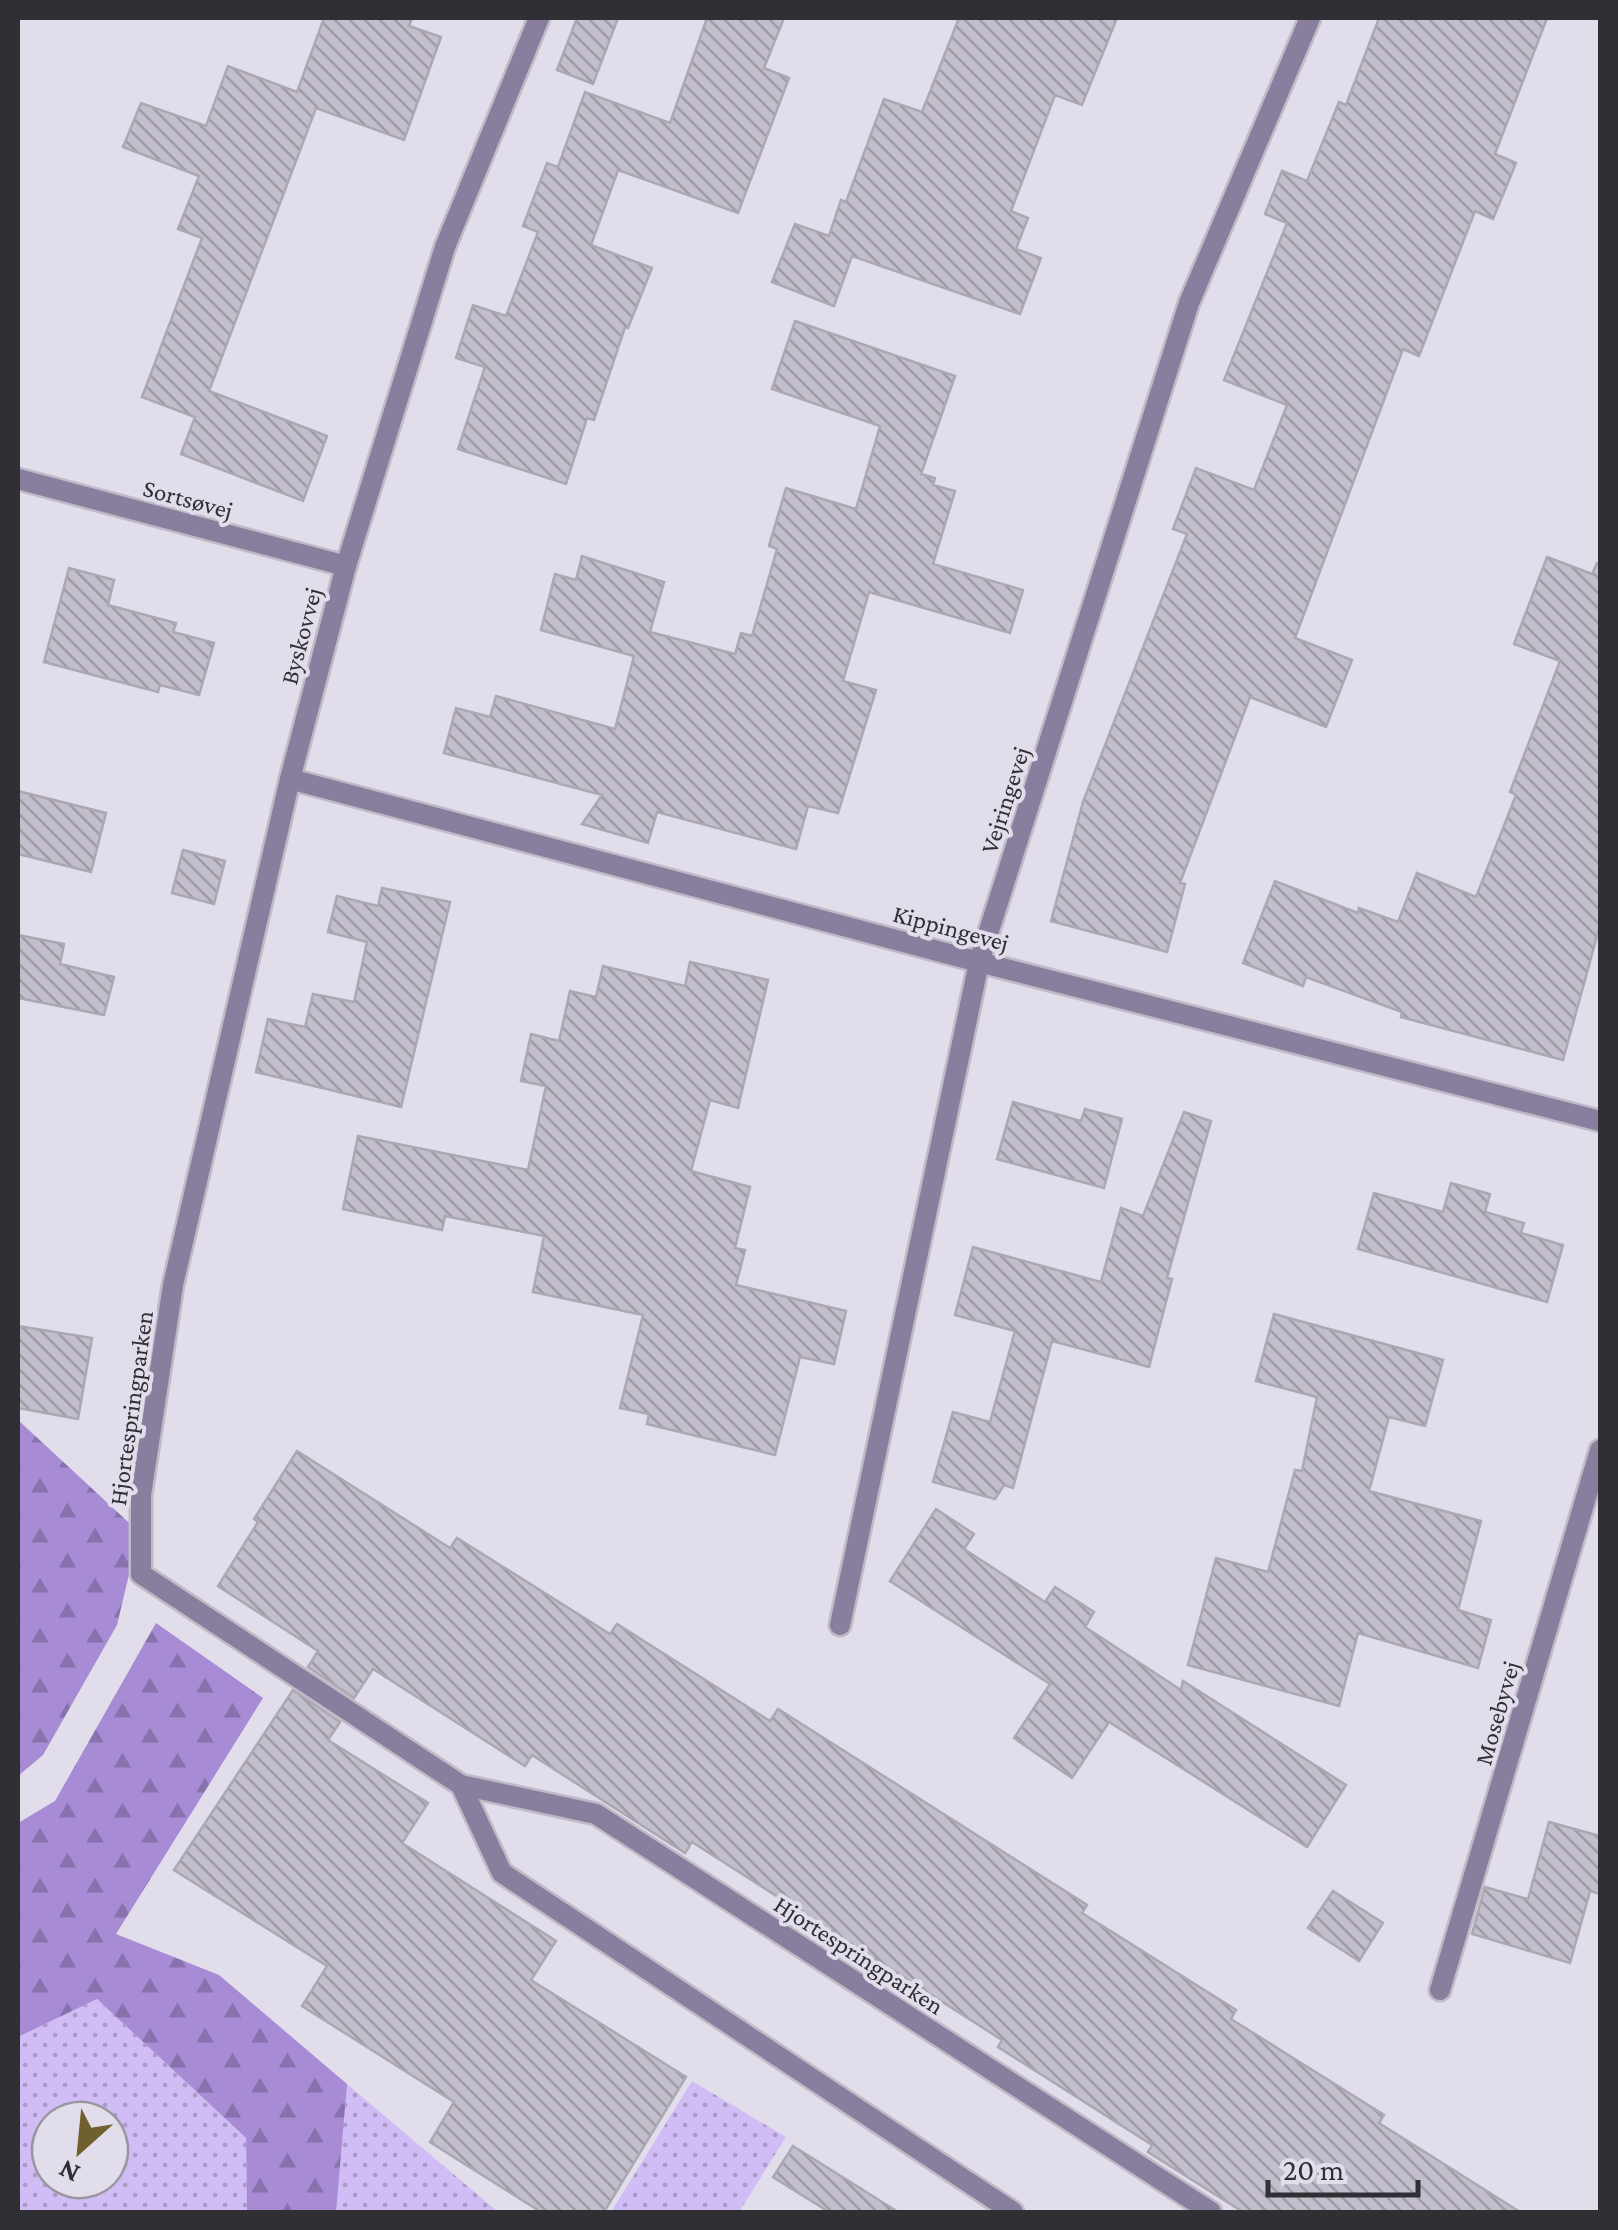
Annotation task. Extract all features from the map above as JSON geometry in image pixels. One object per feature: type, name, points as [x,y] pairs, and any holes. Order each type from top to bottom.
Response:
[{"type":"street","name":"Byskovvej","points":[[173,1284],[290,778],[346,566],[444,247],[538,18]]},
{"type":"street","name":"Vejringevej","points":[[840,1626],[980,962],[1189,302],[1310,18]]},
{"type":"street","name":"Sortsøvej","points":[[18,479],[346,566]]},
{"type":"street","name":"Kippingevej","points":[[290,778],[980,962],[1600,1121]]},
{"type":"street","name":"Hjortespringparken","points":[[173,1284],[141,1495],[140,1574],[461,1785],[596,1814],[1211,2212]]},
{"type":"street","name":"Mosebyvej","points":[[1440,1990],[1600,1450]]},
{"type":"street","points":[[461,1785],[502,1873],[1013,2212]]},
{"type":"shaded area","points":[[97,1999],[246,2138],[247,2212],[18,2212],[18,2037]]},
{"type":"shaded area","points":[[692,2081],[786,2137],[739,2212],[611,2212]]},
{"type":"shaded area","points":[[347,2084],[498,2212],[331,2212]]},
{"type":"green space","points":[[18,1420],[139,1532],[117,1625],[43,1755],[18,1776]]},
{"type":"green space","points":[[156,1623],[263,1698],[116,1934],[219,1975],[347,2084],[336,2212],[247,2212],[246,2138],[97,1999],[18,2037],[18,1823],[55,1801]]},
{"type":"building","points":[[324,18],[412,18],[409,26],[441,37],[404,140],[316,108],[209,391],[327,436],[303,501],[181,454],[195,417],[142,397],[202,238],[178,229],[199,176],[123,147],[141,103],[206,126],[228,66],[297,92]]},
{"type":"building","points":[[577,18],[618,18],[593,84],[557,70]]},
{"type":"building","points":[[707,18],[784,18],[764,68],[789,78],[738,213],[618,170],[591,245],[652,268],[628,328],[625,327],[594,420],[587,418],[566,484],[458,449],[485,367],[456,358],[473,305],[506,316],[538,232],[523,226],[547,163],[558,167],[585,92],[670,123]]},
{"type":"building","points":[[959,18],[1117,18],[1082,105],[1055,95],[1011,211],[1028,218],[1016,249],[1041,258],[1020,314],[852,256],[834,306],[772,282],[795,224],[829,236],[841,200],[846,202],[884,99],[922,112]]},
{"type":"building","points":[[1379,18],[1547,18],[1495,154],[1516,163],[1493,219],[1475,211],[1419,356],[1403,349],[1295,638],[1352,660],[1326,727],[1250,697],[1180,883],[1185,884],[1167,952],[1051,921],[1083,802],[1187,534],[1173,529],[1196,468],[1254,490],[1287,405],[1224,380],[1287,223],[1265,214],[1282,171],[1307,181],[1339,102],[1346,105]]},
{"type":"building","points":[[795,321],[955,376],[921,474],[935,478],[933,485],[955,491],[933,564],[1023,590],[1010,633],[869,592],[843,681],[876,690],[838,813],[808,806],[796,849],[657,812],[648,843],[582,824],[602,795],[444,753],[456,708],[490,717],[496,696],[615,729],[634,656],[541,630],[555,574],[576,580],[582,556],[664,582],[650,632],[735,654],[741,633],[752,636],[777,549],[769,546],[786,488],[856,509],[880,426],[772,389]]},
{"type":"building","points":[[1547,557],[1592,574],[1600,563],[1600,925],[1563,1060],[1401,1017],[1402,1012],[1306,977],[1303,986],[1243,963],[1275,881],[1358,913],[1359,908],[1398,922],[1417,873],[1476,897],[1516,795],[1510,792],[1560,661],[1514,644]]},
{"type":"building","points":[[69,568],[114,580],[108,605],[176,623],[173,632],[214,643],[199,695],[160,685],[158,692],[44,662]]},
{"type":"building","points":[[18,791],[106,813],[91,872],[18,854]]},
{"type":"building","points":[[183,850],[225,861],[214,904],[172,893]]},
{"type":"building","points":[[382,888],[450,902],[401,1107],[256,1072],[268,1019],[305,1027],[313,994],[354,1002],[367,942],[328,932],[337,896],[378,906]]},
{"type":"building","points":[[18,935],[64,944],[60,964],[114,977],[104,1015],[18,998]]},
{"type":"building","points":[[690,962],[768,980],[738,1108],[710,1100],[691,1171],[750,1187],[735,1248],[745,1250],[736,1285],[846,1311],[834,1364],[800,1357],[775,1455],[647,1424],[649,1414],[620,1408],[643,1315],[533,1292],[544,1236],[445,1216],[442,1230],[343,1209],[358,1136],[528,1170],[546,1086],[521,1081],[531,1034],[559,1041],[570,991],[596,997],[603,966],[685,986]]},
{"type":"building","points":[[1013,1102],[1081,1121],[1085,1109],[1122,1119],[1104,1188],[997,1159]]},
{"type":"building","points":[[1184,1112],[1211,1121],[1167,1278],[1172,1279],[1149,1367],[1052,1341],[1013,1488],[1004,1485],[995,1499],[933,1482],[953,1412],[990,1422],[1015,1331],[955,1315],[973,1247],[1101,1282],[1121,1208],[1143,1216]]},
{"type":"building","points":[[1451,1183],[1490,1194],[1485,1212],[1524,1223],[1521,1233],[1563,1245],[1547,1302],[1358,1249],[1374,1193],[1443,1212]]},
{"type":"building","points":[[1274,1314],[1443,1360],[1425,1426],[1389,1417],[1369,1491],[1481,1521],[1458,1610],[1491,1620],[1478,1668],[1358,1633],[1339,1706],[1188,1665],[1216,1558],[1268,1572],[1295,1470],[1302,1471],[1317,1397],[1256,1381]]},
{"type":"building","points":[[18,1326],[92,1338],[78,1419],[18,1408]]},
{"type":"building","points":[[297,1451],[450,1548],[457,1538],[610,1634],[617,1624],[770,1721],[778,1709],[1087,1905],[1082,1913],[1236,2010],[1231,2019],[1384,2115],[1379,2123],[1520,2212],[1243,2212],[1148,2152],[1152,2145],[998,2047],[1002,2040],[692,1842],[685,1853],[532,1755],[525,1766],[373,1669],[354,1698],[308,1667],[318,1651],[218,1586]]},
{"type":"building","points":[[936,1509],[974,1534],[964,1549],[1045,1602],[1055,1587],[1094,1612],[1085,1627],[1181,1690],[1183,1681],[1346,1785],[1307,1847],[1109,1722],[1072,1778],[1014,1738],[1050,1684],[890,1581]]},
{"type":"building","points":[[293,1690],[340,1722],[328,1740],[428,1803],[402,1843],[556,1941],[531,1980],[686,2077],[604,2212],[541,2212],[430,2142],[454,2102],[302,2006],[327,1966],[174,1870]]},
{"type":"building","points":[[1549,1822],[1600,1836],[1600,1894],[1590,1891],[1570,1963],[1472,1934],[1485,1887],[1528,1899]]},
{"type":"building","points":[[1333,1891],[1383,1923],[1359,1961],[1308,1928]]},
{"type":"building","points":[[793,2146],[898,2212],[829,2212],[773,2177]]}]
